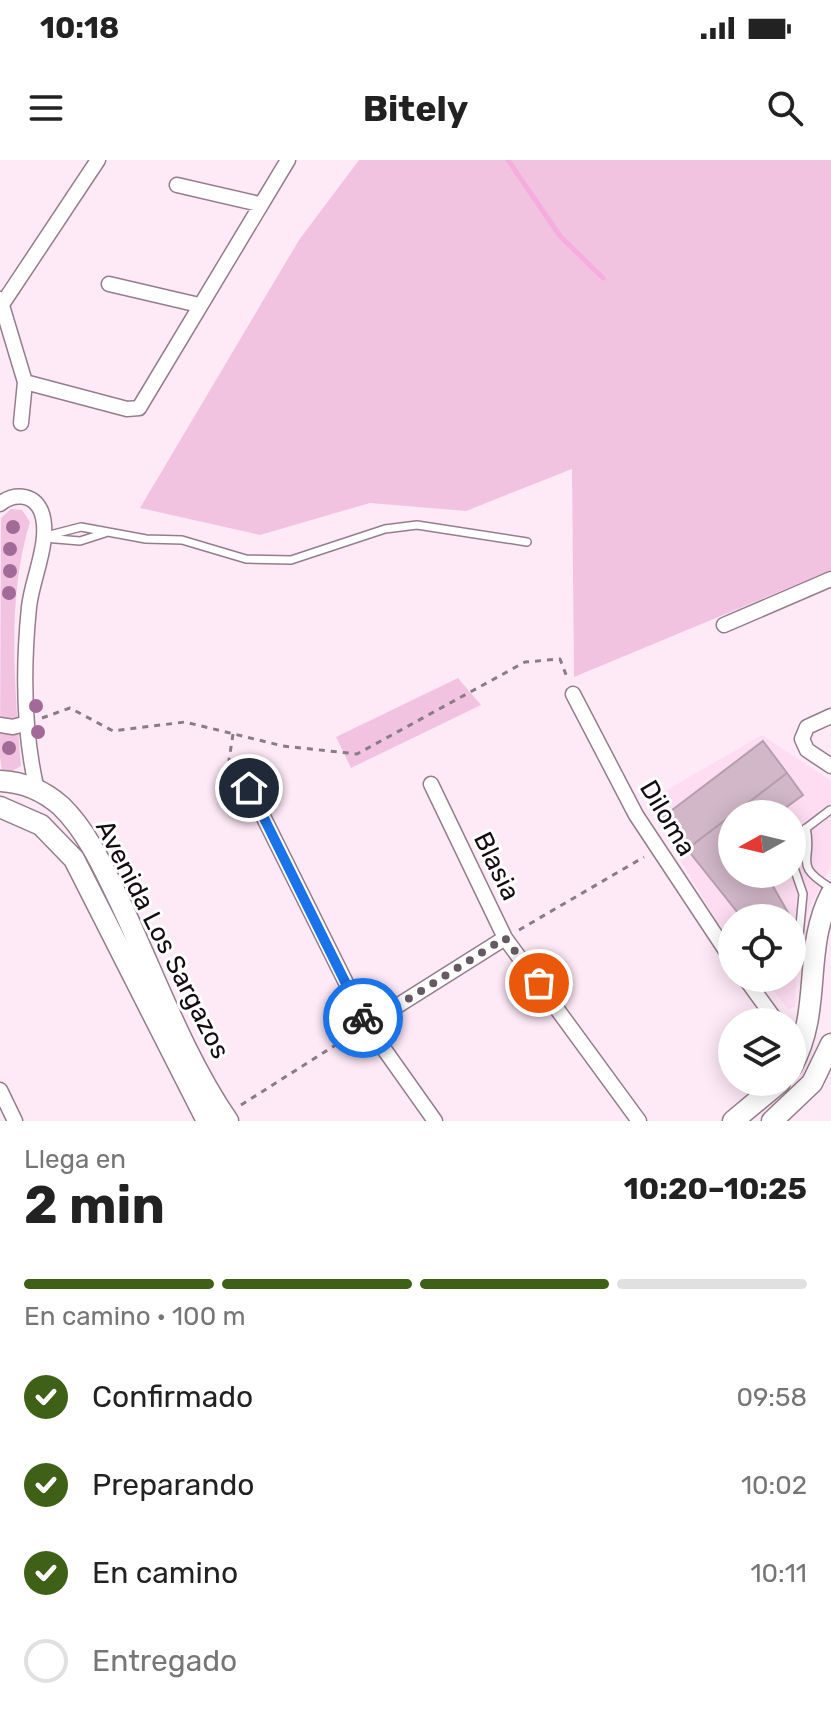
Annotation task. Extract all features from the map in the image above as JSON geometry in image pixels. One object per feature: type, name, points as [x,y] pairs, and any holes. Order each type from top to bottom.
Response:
[{"type":"street","points":[[21,423],[25,382],[1,301],[98,160]]},
{"type":"street","points":[[25,382],[136,409],[143,404],[259,204],[288,160]]},
{"type":"street","points":[[177,185],[259,204]]},
{"type":"street","points":[[109,284],[199,305]]},
{"type":"street","points":[[0,504],[12,496],[31,499],[40,510],[44,538],[29,607],[27,749],[37,790]]},
{"type":"street","points":[[724,625],[831,579]]},
{"type":"street","name":"Diloma","points":[[573,694],[657,849],[718,939]]},
{"type":"street","points":[[831,716],[807,727],[802,739],[807,750],[831,766]]},
{"type":"street","points":[[0,725],[13,727],[27,723]]},
{"type":"street","name":"Avenida Los Sargazos","points":[[0,781],[37,790],[69,814],[104,869],[219,1120]]},
{"type":"street","name":"Blasia","points":[[431,784],[505,938],[639,1121]]},
{"type":"street","points":[[249,788],[367,1025],[435,1121]]},
{"type":"street","points":[[0,789],[7,808]]},
{"type":"street","name":"Avenida Los Sargazos","points":[[7,808],[53,835],[74,859],[219,1120]]},
{"type":"street","points":[[806,1026],[811,1014],[816,939],[831,894]]},
{"type":"street","points":[[367,1025],[505,938]]},
{"type":"street","points":[[772,1121],[804,1094],[831,1047]]},
{"type":"street","points":[[806,1060],[820,1070]]},
{"type":"street","points":[[0,1090],[15,1121]]},
{"type":"street","points":[[733,1121],[763,1096]]},
{"type":"lane","points":[[44,538],[69,528],[182,540],[246,559],[276,561],[291,560],[385,529],[417,525],[527,542]]},
{"type":"lane","points":[[44,538],[80,541],[105,533]]},
{"type":"lane","points":[[806,850],[809,839],[806,828],[830,810]]},
{"type":"lane","points":[[806,862],[812,876],[831,888]]},
{"type":"path","points":[[27,723],[70,708],[113,731],[185,722],[283,746],[357,754],[525,662],[560,659],[573,694]]},
{"type":"path","points":[[233,734],[229,760],[249,788]]},
{"type":"path","points":[[505,938],[657,849]]},
{"type":"path","points":[[219,1120],[367,1025]]},
{"type":"shaded area","points":[[359,160],[831,160],[831,570],[574,677],[572,469],[466,511],[370,503],[260,535],[140,508],[299,240]]},
{"type":"shaded area","points":[[11,509],[22,510],[30,522],[22,552],[15,612],[15,674],[21,766],[11,772],[2,770],[0,758],[1,518]]},
{"type":"shaded area","points":[[458,678],[481,705],[351,768],[336,737]]},
{"type":"shaded area","points":[[762,735],[831,781],[831,866],[809,908],[806,921],[806,904],[718,904],[718,922],[646,802]]},
{"type":"shaded area","points":[[774,992],[796,992],[795,1007],[787,1008]]},
{"type":"building","points":[[763,741],[787,773],[751,800],[718,800],[718,825],[687,849],[663,817]]},
{"type":"building","points":[[787,773],[803,795],[796,800],[752,800]]},
{"type":"building","points":[[718,826],[718,888],[687,849]]},
{"type":"building","points":[[718,888],[774,888],[783,904],[731,904]]},
{"type":"waterway","points":[[508,160],[560,236],[603,278]]},
{"type":"way so far","points":[[363,1018],[367,1025],[505,938],[539,983]]},
{"type":"route","points":[[249,788],[363,1018]]}]
